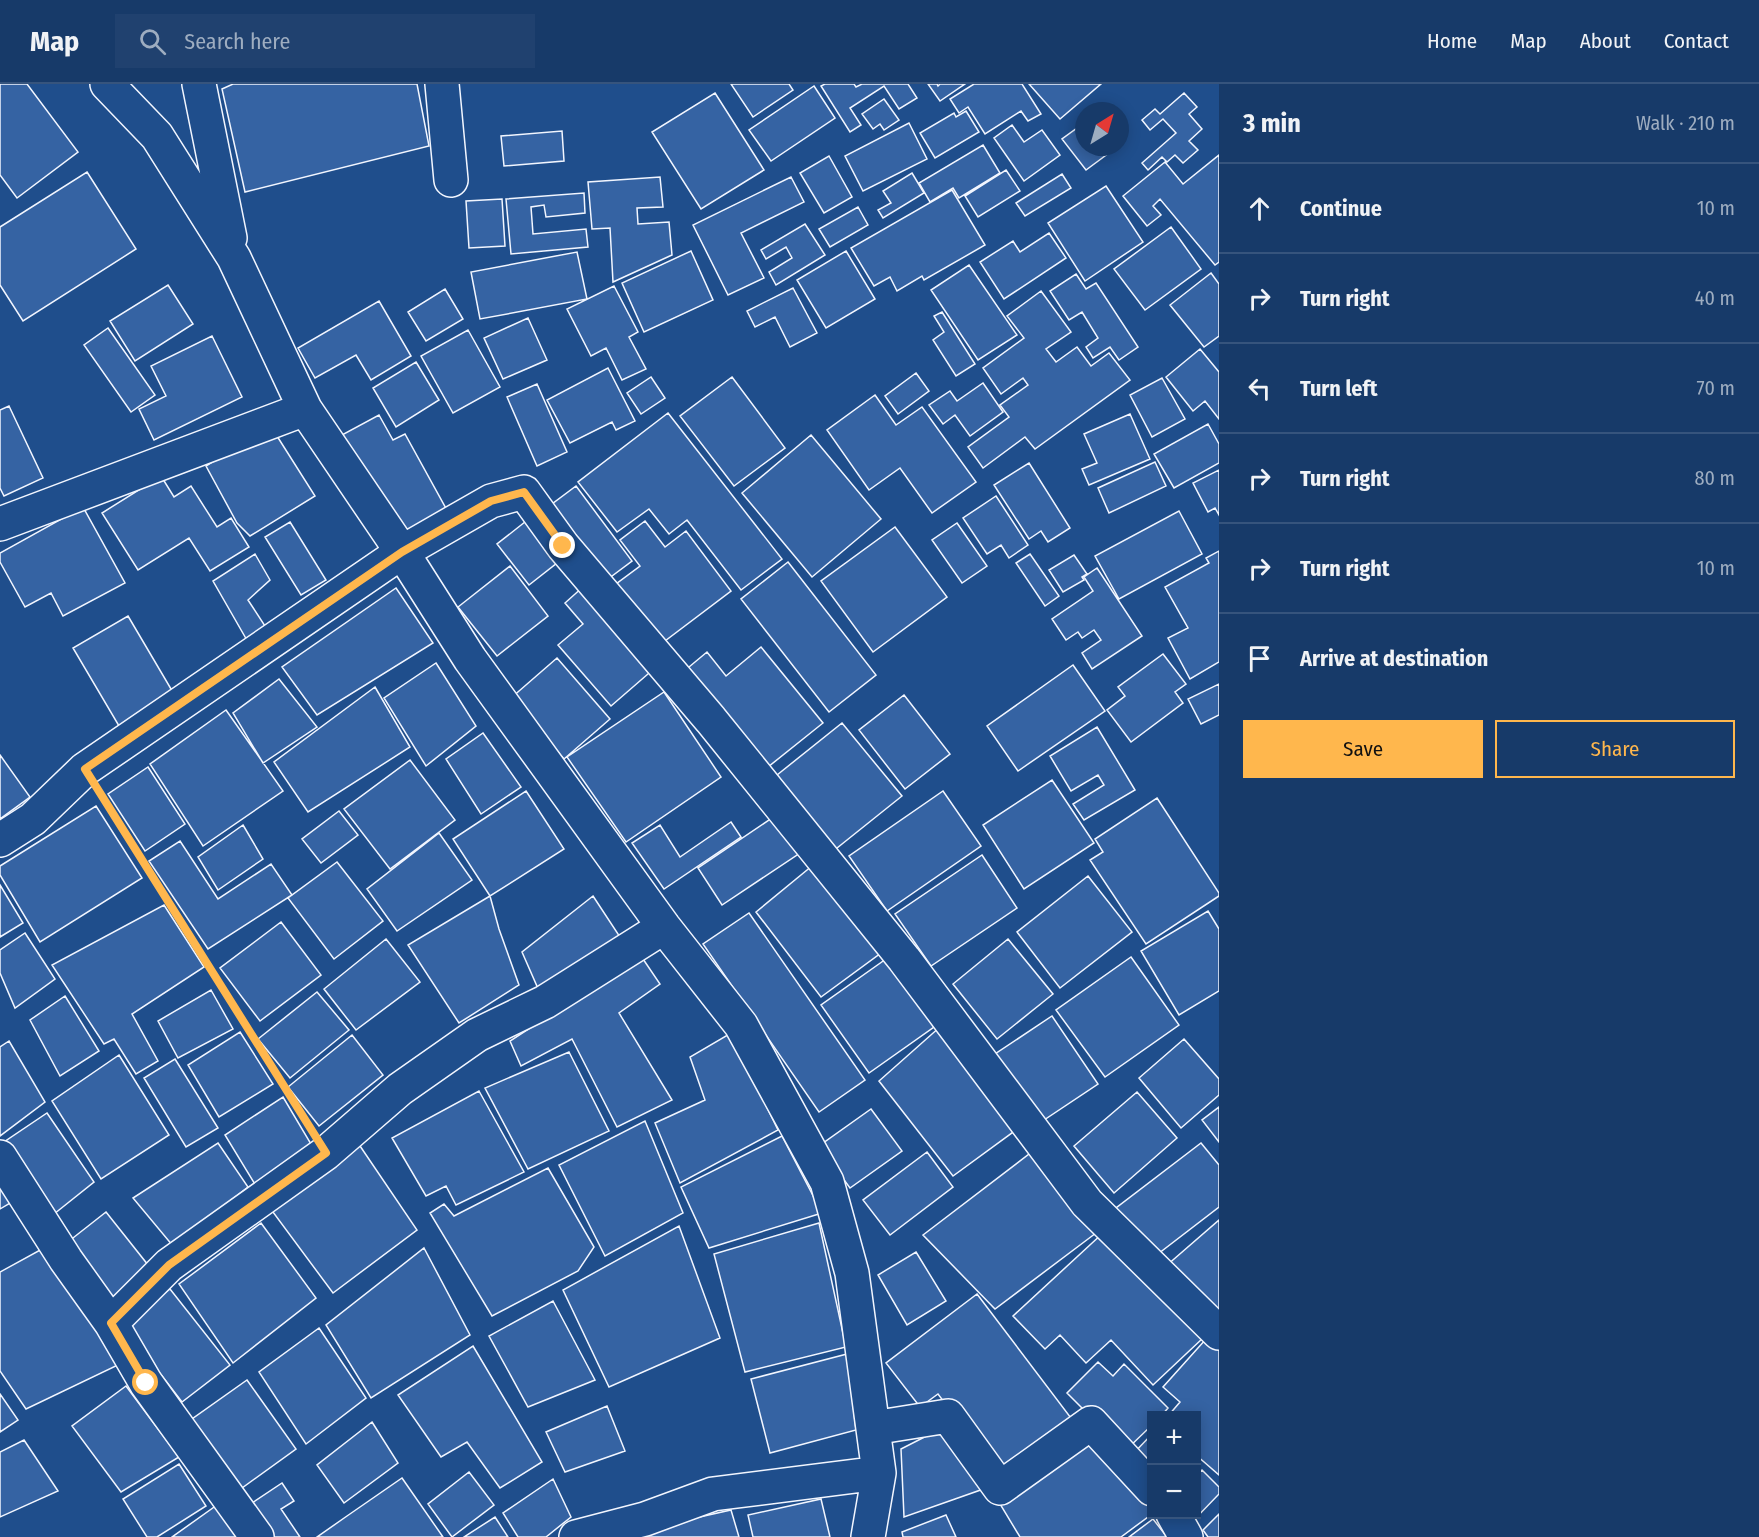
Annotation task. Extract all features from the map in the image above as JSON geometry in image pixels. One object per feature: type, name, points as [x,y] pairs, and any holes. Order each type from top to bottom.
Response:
[{"type":"street","points":[[107,84],[157,136],[234,258],[305,409],[402,552],[470,658],[663,927],[741,1025],[827,1182],[852,1273],[879,1473],[868,1537]]},
{"type":"street","points":[[198,84],[234,258]]},
{"type":"street","points":[[442,84],[451,180]]},
{"type":"street","points":[[0,524],[305,409]]},
{"type":"street","points":[[0,840],[33,819],[85,769],[402,552],[491,501],[524,492],[563,546],[711,720],[904,959],[1086,1203],[1219,1333]]},
{"type":"street","points":[[111,1323],[169,1265],[326,1153],[399,1089],[477,1035],[545,1002],[663,927]]},
{"type":"street","points":[[0,1158],[66,1260],[111,1323],[146,1383],[257,1537]]},
{"type":"street","points":[[873,1428],[948,1416],[1000,1488],[1090,1423],[1147,1484]]},
{"type":"street","points":[[576,1537],[645,1519],[713,1494],[879,1473]]},
{"type":"street","points":[[1175,1519],[1186,1537]]},
{"type":"path","points":[[85,769],[326,1153]]},
{"type":"building","points":[[0,84],[27,84],[78,152],[17,198],[0,175]]},
{"type":"building","points":[[233,84],[417,84],[429,146],[245,192],[222,89]]},
{"type":"building","points":[[731,84],[789,84],[793,90],[753,117]]},
{"type":"building","points":[[854,84],[856,87],[862,84],[908,84],[917,98],[899,109],[884,86],[850,108],[861,125],[850,132],[821,86]]},
{"type":"building","points":[[928,84],[938,86],[940,84],[965,84],[940,101]]},
{"type":"building","points":[[974,84],[1022,84],[1041,114],[1028,121],[1021,111],[985,134],[968,107],[959,113],[950,99]]},
{"type":"building","points":[[1029,84],[1101,84],[1080,102],[1075,102],[1075,106],[1060,119]]},
{"type":"building","points":[[814,86],[835,118],[771,161],[749,130]]},
{"type":"building","points":[[715,93],[764,170],[701,209],[652,132]]},
{"type":"building","points":[[1184,93],[1197,107],[1189,114],[1202,129],[1189,141],[1198,150],[1183,163],[1175,155],[1167,162],[1162,157],[1148,170],[1142,163],[1176,133],[1163,119],[1150,130],[1142,120],[1155,109],[1160,114]]},
{"type":"building","points":[[884,99],[899,120],[884,130],[880,124],[873,129],[862,114]]},
{"type":"building","points":[[966,111],[979,132],[935,158],[920,133],[954,113],[956,117]]},
{"type":"building","points":[[909,123],[927,159],[863,191],[845,156]]},
{"type":"building","points":[[1012,125],[1024,142],[1042,130],[1060,155],[1024,181],[994,138]]},
{"type":"building","points":[[1075,130],[1075,156],[1062,139]]},
{"type":"building","points":[[562,131],[564,161],[504,166],[501,136]]},
{"type":"building","points":[[983,145],[1000,173],[959,198],[953,188],[930,202],[919,183]]},
{"type":"building","points":[[1219,155],[1219,262],[1215,265],[1160,199],[1153,206],[1161,215],[1147,226],[1123,196],[1165,162],[1183,184]]},
{"type":"building","points":[[829,156],[852,197],[824,213],[800,173]]},
{"type":"building","points":[[1075,156],[1105,156],[1086,170]]},
{"type":"building","points":[[1006,170],[1020,191],[978,217],[965,196]]},
{"type":"building","points":[[87,172],[136,249],[23,321],[0,285],[0,227]]},
{"type":"building","points":[[912,173],[924,193],[883,218],[878,210],[891,203],[883,191]]},
{"type":"building","points":[[1062,174],[1071,188],[1025,216],[1016,203]]},
{"type":"building","points":[[660,177],[663,207],[637,208],[638,224],[669,222],[672,255],[613,282],[610,228],[592,229],[588,182]]},
{"type":"building","points":[[791,177],[804,202],[741,233],[764,278],[728,295],[693,225]]},
{"type":"building","points":[[1106,186],[1143,242],[1085,281],[1048,223]]},
{"type":"building","points":[[952,190],[985,245],[924,280],[922,276],[897,291],[890,277],[874,286],[851,248]]},
{"type":"building","points":[[584,193],[585,213],[546,217],[544,205],[531,207],[533,234],[586,229],[588,247],[511,254],[506,199]]},
{"type":"building","points":[[502,199],[505,246],[469,248],[466,201]]},
{"type":"building","points":[[858,207],[868,225],[830,247],[819,229]]},
{"type":"building","points":[[805,224],[825,255],[776,285],[769,272],[792,258],[786,247],[766,259],[761,250]]},
{"type":"building","points":[[1171,227],[1201,269],[1145,310],[1114,269]]},
{"type":"building","points":[[1049,233],[1066,258],[1004,299],[980,262],[1013,241],[1020,252]]},
{"type":"building","points":[[691,251],[713,300],[644,332],[622,283]]},
{"type":"building","points":[[846,251],[875,299],[826,328],[797,280]]},
{"type":"building","points":[[577,252],[587,299],[480,319],[471,272]]},
{"type":"building","points":[[969,265],[1017,335],[978,360],[931,290]]},
{"type":"building","points":[[1211,273],[1219,284],[1219,336],[1204,347],[1170,305]]},
{"type":"building","points":[[1076,274],[1086,289],[1096,283],[1138,347],[1119,360],[1110,347],[1093,358],[1086,347],[1098,338],[1082,312],[1069,320],[1050,291]]},
{"type":"building","points":[[168,285],[193,324],[135,361],[110,321]]},
{"type":"building","points":[[614,286],[638,332],[629,337],[646,369],[622,380],[606,348],[591,356],[567,309]]},
{"type":"building","points":[[793,288],[817,333],[790,347],[775,317],[755,327],[747,311]]},
{"type":"building","points":[[445,289],[463,319],[426,341],[408,312]]},
{"type":"building","points":[[1041,291],[1071,332],[1046,349],[1056,362],[1077,347],[1091,366],[1109,353],[1130,380],[1035,449],[1025,437],[983,468],[968,447],[1009,417],[1000,405],[1028,385],[1023,378],[1001,394],[983,368],[1024,338],[1007,316]]},
{"type":"building","points":[[379,301],[411,356],[371,380],[356,355],[315,378],[298,348]]},
{"type":"building","points":[[942,312],[975,364],[956,376],[933,340],[944,332],[934,316]]},
{"type":"building","points":[[528,318],[547,360],[503,379],[484,338]]},
{"type":"building","points":[[108,328],[155,395],[131,412],[84,345]]},
{"type":"building","points":[[468,330],[500,387],[453,413],[421,356]]},
{"type":"building","points":[[212,336],[242,397],[154,440],[139,409],[166,396],[151,366]]},
{"type":"building","points":[[1200,349],[1219,372],[1219,419],[1205,401],[1193,411],[1166,377]]},
{"type":"building","points":[[416,362],[439,400],[396,427],[373,388]]},
{"type":"building","points":[[608,368],[635,421],[616,430],[612,422],[570,443],[547,400]]},
{"type":"building","points":[[916,373],[929,391],[898,414],[885,396]]},
{"type":"building","points":[[651,377],[665,398],[641,414],[627,393]]},
{"type":"building","points":[[732,377],[785,448],[734,486],[680,416]]},
{"type":"building","points":[[1162,378],[1185,419],[1152,437],[1130,395]]},
{"type":"building","points":[[983,383],[1003,412],[970,436],[955,415],[943,424],[929,405],[950,391],[957,401]]},
{"type":"building","points":[[537,384],[567,452],[537,466],[507,397]]},
{"type":"building","points":[[875,395],[896,425],[922,407],[976,482],[932,513],[900,468],[869,490],[827,430]]},
{"type":"building","points":[[9,406],[43,478],[4,496],[0,488],[0,410]]},
{"type":"building","points":[[668,413],[782,559],[741,590],[687,520],[669,534],[649,509],[617,532],[578,482]]},
{"type":"building","points":[[1130,414],[1150,459],[1089,485],[1082,469],[1097,463],[1084,434]]},
{"type":"building","points":[[379,415],[393,440],[405,434],[448,512],[397,540],[340,436]]},
{"type":"building","points":[[1208,424],[1219,444],[1219,463],[1174,488],[1154,454]]},
{"type":"building","points":[[270,425],[315,496],[250,536],[237,523],[206,466]]},
{"type":"building","points":[[811,435],[881,519],[812,577],[742,493]]},
{"type":"building","points":[[1155,462],[1166,486],[1109,513],[1098,488]]},
{"type":"building","points":[[1029,463],[1070,528],[1048,542],[1041,531],[1029,539],[994,485]]},
{"type":"building","points":[[1219,470],[1219,515],[1215,508],[1208,512],[1193,483]]},
{"type":"building","points":[[161,476],[174,497],[191,486],[217,527],[231,518],[249,547],[210,571],[189,538],[138,570],[102,513]]},
{"type":"building","points":[[576,486],[632,561],[604,582],[548,507]]},
{"type":"building","points":[[996,496],[1028,545],[1009,558],[1001,545],[987,554],[963,518]]},
{"type":"building","points":[[83,507],[125,583],[63,616],[51,593],[25,607],[0,562],[0,553]]},
{"type":"building","points":[[1179,511],[1202,554],[1119,599],[1095,556]]},
{"type":"building","points":[[530,518],[562,559],[529,585],[497,544]]},
{"type":"building","points":[[645,521],[665,547],[686,531],[731,591],[657,647],[612,587],[640,566],[620,540]]},
{"type":"building","points":[[290,522],[326,580],[301,595],[265,537]]},
{"type":"building","points":[[957,523],[987,566],[962,583],[932,540]]},
{"type":"building","points":[[895,527],[947,597],[873,652],[821,581]]},
{"type":"building","points":[[1219,551],[1219,662],[1190,679],[1168,638],[1188,628],[1165,587],[1209,563],[1206,558]]},
{"type":"building","points":[[255,554],[270,580],[248,600],[267,629],[248,642],[213,581]]},
{"type":"building","points":[[1030,554],[1059,596],[1045,606],[1016,563]]},
{"type":"building","points":[[1074,555],[1087,574],[1082,577],[1084,580],[1063,592],[1049,570]]},
{"type":"building","points":[[788,562],[876,675],[829,712],[741,599]]},
{"type":"building","points":[[510,566],[548,616],[497,656],[458,607]]},
{"type":"building","points":[[1097,568],[1142,636],[1092,669],[1082,653],[1101,640],[1094,630],[1082,638],[1078,632],[1066,640],[1052,619],[1093,591],[1084,577]]},
{"type":"building","points":[[584,586],[656,667],[611,706],[558,645],[583,624],[565,603]]},
{"type":"building","points":[[396,588],[433,643],[317,715],[282,667]]},
{"type":"building","points":[[128,616],[174,694],[119,726],[73,648]]},
{"type":"building","points":[[761,647],[823,723],[763,771],[683,672],[707,652],[726,676]]},
{"type":"building","points":[[1163,654],[1186,684],[1175,692],[1183,703],[1131,742],[1107,710],[1125,696],[1118,687]]},
{"type":"building","points":[[557,658],[610,719],[564,759],[511,698]]},
{"type":"building","points":[[436,663],[476,726],[426,766],[384,698]]},
{"type":"building","points":[[1073,665],[1105,711],[1018,771],[987,726]]},
{"type":"building","points":[[279,679],[317,727],[263,763],[233,713]]},
{"type":"building","points":[[1219,684],[1219,715],[1201,724],[1188,699]]},
{"type":"building","points":[[375,687],[410,747],[308,812],[274,762]]},
{"type":"building","points":[[664,692],[721,777],[626,842],[567,757]]},
{"type":"building","points":[[904,695],[950,754],[905,789],[859,730]]},
{"type":"building","points":[[226,710],[283,791],[203,846],[150,764]]},
{"type":"building","points":[[842,723],[902,796],[832,852],[772,779]]},
{"type":"building","points":[[1097,727],[1135,790],[1084,820],[1073,804],[1104,785],[1098,775],[1071,791],[1050,756]]},
{"type":"building","points":[[483,733],[521,787],[481,814],[446,759]]},
{"type":"building","points":[[0,755],[30,797],[0,819]]},
{"type":"building","points":[[410,760],[455,820],[390,869],[344,809]]},
{"type":"building","points":[[148,767],[185,824],[145,851],[108,794]]},
{"type":"building","points":[[1052,780],[1094,843],[1024,889],[983,825]]},
{"type":"building","points":[[526,791],[564,849],[490,896],[453,839]]},
{"type":"building","points":[[943,791],[981,846],[887,911],[849,856]]},
{"type":"building","points":[[1157,798],[1219,896],[1146,944],[1090,860],[1103,852],[1095,839]]},
{"type":"building","points":[[96,806],[142,878],[40,942],[0,875],[0,866]]},
{"type":"building","points":[[339,811],[358,835],[321,863],[302,839]]},
{"type":"building","points":[[775,816],[800,853],[722,905],[698,868]]},
{"type":"building","points":[[731,822],[741,837],[664,889],[632,843],[660,825],[680,857]]},
{"type":"building","points":[[243,825],[263,859],[218,890],[198,857]]},
{"type":"building","points":[[439,833],[472,880],[397,931],[367,889]]},
{"type":"building","points":[[180,841],[218,899],[271,864],[292,895],[208,949],[149,861]]},
{"type":"building","points":[[982,855],[1017,908],[931,966],[895,914]]},
{"type":"building","points":[[818,861],[885,950],[821,997],[756,912]]},
{"type":"building","points":[[337,862],[383,921],[334,959],[288,898]]},
{"type":"building","points":[[1088,876],[1132,932],[1060,988],[1017,932]]},
{"type":"building","points":[[0,885],[23,923],[0,937]]},
{"type":"building","points":[[490,896],[519,985],[459,1023],[408,945]]},
{"type":"building","points":[[593,896],[620,937],[540,993],[522,952]]},
{"type":"building","points":[[164,905],[204,967],[132,1014],[158,1061],[136,1074],[114,1039],[104,1044],[52,965]]},
{"type":"building","points":[[1208,911],[1219,929],[1219,991],[1179,1015],[1141,951]]},
{"type":"building","points":[[749,913],[865,1080],[819,1112],[703,944]]},
{"type":"building","points":[[281,922],[321,975],[260,1021],[220,968]]},
{"type":"building","points":[[25,933],[55,979],[15,1008],[0,973],[0,950]]},
{"type":"building","points":[[386,939],[420,982],[356,1030],[324,989]]},
{"type":"building","points":[[1008,939],[1053,994],[997,1039],[953,984]]},
{"type":"building","points":[[641,956],[660,984],[619,1013],[672,1100],[617,1127],[572,1039],[521,1066],[510,1041]]},
{"type":"building","points":[[1131,957],[1179,1025],[1105,1077],[1056,1010]]},
{"type":"building","points":[[886,959],[934,1027],[869,1073],[821,1005]]},
{"type":"building","points":[[211,990],[233,1029],[178,1058],[158,1021]]},
{"type":"building","points":[[317,992],[349,1030],[290,1078],[258,1039]]},
{"type":"building","points":[[65,996],[99,1051],[60,1076],[30,1020]]},
{"type":"building","points":[[1052,1016],[1098,1084],[1041,1122],[995,1054]]},
{"type":"building","points":[[941,1026],[1020,1127],[953,1176],[879,1081]]},
{"type":"building","points":[[240,1032],[273,1084],[219,1117],[188,1065]]},
{"type":"building","points":[[731,1033],[778,1130],[680,1183],[655,1123],[705,1100],[690,1057]]},
{"type":"building","points":[[352,1035],[383,1075],[319,1126],[288,1087]]},
{"type":"building","points":[[1184,1039],[1219,1079],[1219,1095],[1181,1128],[1139,1078]]},
{"type":"building","points":[[9,1041],[45,1102],[0,1136],[0,1047]]},
{"type":"building","points":[[569,1052],[609,1131],[528,1169],[485,1088]]},
{"type":"building","points":[[119,1055],[169,1135],[101,1179],[52,1101]]},
{"type":"building","points":[[175,1059],[218,1128],[186,1147],[144,1078]]},
{"type":"building","points":[[479,1091],[524,1172],[456,1205],[446,1186],[426,1196],[392,1138]]},
{"type":"building","points":[[1137,1092],[1177,1138],[1114,1193],[1074,1146]]},
{"type":"building","points":[[283,1097],[311,1144],[256,1186],[225,1135]]},
{"type":"building","points":[[1219,1107],[1219,1142],[1202,1120]]},
{"type":"building","points":[[871,1109],[902,1151],[850,1188],[819,1146]]},
{"type":"building","points":[[47,1113],[94,1182],[54,1214],[1,1144]]},
{"type":"building","points":[[645,1121],[683,1213],[605,1256],[559,1165]]},
{"type":"building","points":[[782,1136],[822,1213],[709,1248],[681,1187]]},
{"type":"building","points":[[218,1143],[248,1187],[173,1246],[133,1198]]},
{"type":"building","points":[[358,1143],[417,1230],[333,1293],[267,1204]]},
{"type":"building","points":[[1201,1143],[1219,1165],[1219,1207],[1154,1257],[1116,1208]]},
{"type":"building","points":[[1033,1151],[1100,1230],[995,1309],[923,1235]]},
{"type":"building","points":[[927,1152],[953,1187],[890,1235],[863,1200]]},
{"type":"building","points":[[548,1168],[594,1247],[578,1271],[492,1316],[430,1213],[444,1204],[454,1216]]},
{"type":"building","points":[[0,1185],[12,1202],[0,1209]]},
{"type":"building","points":[[106,1212],[152,1270],[110,1303],[64,1245]]},
{"type":"building","points":[[1219,1220],[1219,1324],[1166,1266]]},
{"type":"building","points":[[261,1223],[316,1298],[233,1363],[179,1284]]},
{"type":"building","points":[[819,1223],[846,1347],[745,1372],[714,1254]]},
{"type":"building","points":[[679,1226],[720,1338],[609,1387],[563,1290]]},
{"type":"building","points":[[1104,1232],[1203,1338],[1153,1385],[1111,1340],[1086,1363],[1060,1335],[1045,1349],[1013,1316]]},
{"type":"building","points":[[424,1248],[470,1335],[371,1398],[326,1325]]},
{"type":"building","points":[[42,1249],[120,1364],[26,1409],[0,1371],[0,1272]]},
{"type":"building","points":[[916,1252],[946,1301],[907,1325],[878,1275]]},
{"type":"building","points":[[170,1289],[230,1365],[182,1402],[123,1325]]},
{"type":"building","points":[[977,1294],[1074,1422],[1001,1477],[938,1394],[920,1407],[886,1363]]},
{"type":"building","points":[[553,1301],[595,1380],[528,1407],[489,1336]]},
{"type":"building","points":[[319,1328],[366,1398],[306,1444],[259,1372]]},
{"type":"building","points":[[1206,1339],[1219,1350],[1219,1475],[1201,1459],[1201,1411],[1172,1411],[1180,1402],[1163,1387]]},
{"type":"building","points":[[473,1346],[542,1462],[500,1488],[467,1442],[441,1457],[398,1395]]},
{"type":"building","points":[[847,1354],[856,1430],[770,1453],[751,1379]]},
{"type":"building","points":[[1098,1362],[1113,1376],[1124,1364],[1168,1408],[1165,1411],[1147,1411],[1147,1430],[1125,1451],[1067,1393]]},
{"type":"building","points":[[247,1380],[296,1449],[242,1488],[192,1419]]},
{"type":"building","points":[[126,1386],[179,1457],[121,1492],[72,1426]]},
{"type":"building","points":[[0,1394],[18,1420],[0,1432]]},
{"type":"building","points":[[607,1406],[625,1451],[565,1472],[546,1432]]},
{"type":"building","points":[[372,1422],[398,1463],[344,1503],[317,1465]]},
{"type":"building","points":[[946,1426],[989,1487],[904,1517],[901,1449]]},
{"type":"building","points":[[1088,1433],[1147,1497],[1147,1518],[1121,1537],[1020,1537],[997,1499]]},
{"type":"building","points":[[1147,1439],[1147,1470],[1131,1456]]},
{"type":"building","points":[[24,1440],[58,1491],[0,1517],[0,1452]]},
{"type":"building","points":[[179,1464],[206,1506],[157,1537],[147,1537],[123,1499]]},
{"type":"building","points":[[1201,1471],[1219,1487],[1219,1494],[1201,1513]]},
{"type":"building","points":[[469,1472],[494,1505],[452,1537],[428,1504]]},
{"type":"building","points":[[402,1478],[443,1537],[317,1537],[347,1516]]},
{"type":"building","points":[[553,1479],[571,1517],[546,1537],[518,1537],[503,1513]]},
{"type":"building","points":[[282,1483],[294,1501],[281,1509],[300,1537],[267,1537],[246,1507]]},
{"type":"building","points":[[821,1499],[830,1537],[753,1537],[748,1515]]},
{"type":"building","points":[[217,1505],[237,1537],[172,1537]]},
{"type":"building","points":[[731,1510],[739,1537],[610,1537]]},
{"type":"building","points":[[1219,1514],[1219,1537],[1208,1537],[1203,1530]]},
{"type":"building","points":[[946,1515],[956,1537],[903,1537],[902,1532]]},
{"type":"building","points":[[495,1517],[508,1537],[464,1537]]},
{"type":"building","points":[[1153,1519],[1167,1537],[1129,1537]]},
{"type":"route","points":[[146,1383],[111,1323],[169,1265],[326,1153],[85,769],[402,552],[491,501],[524,492],[563,546]]}]
